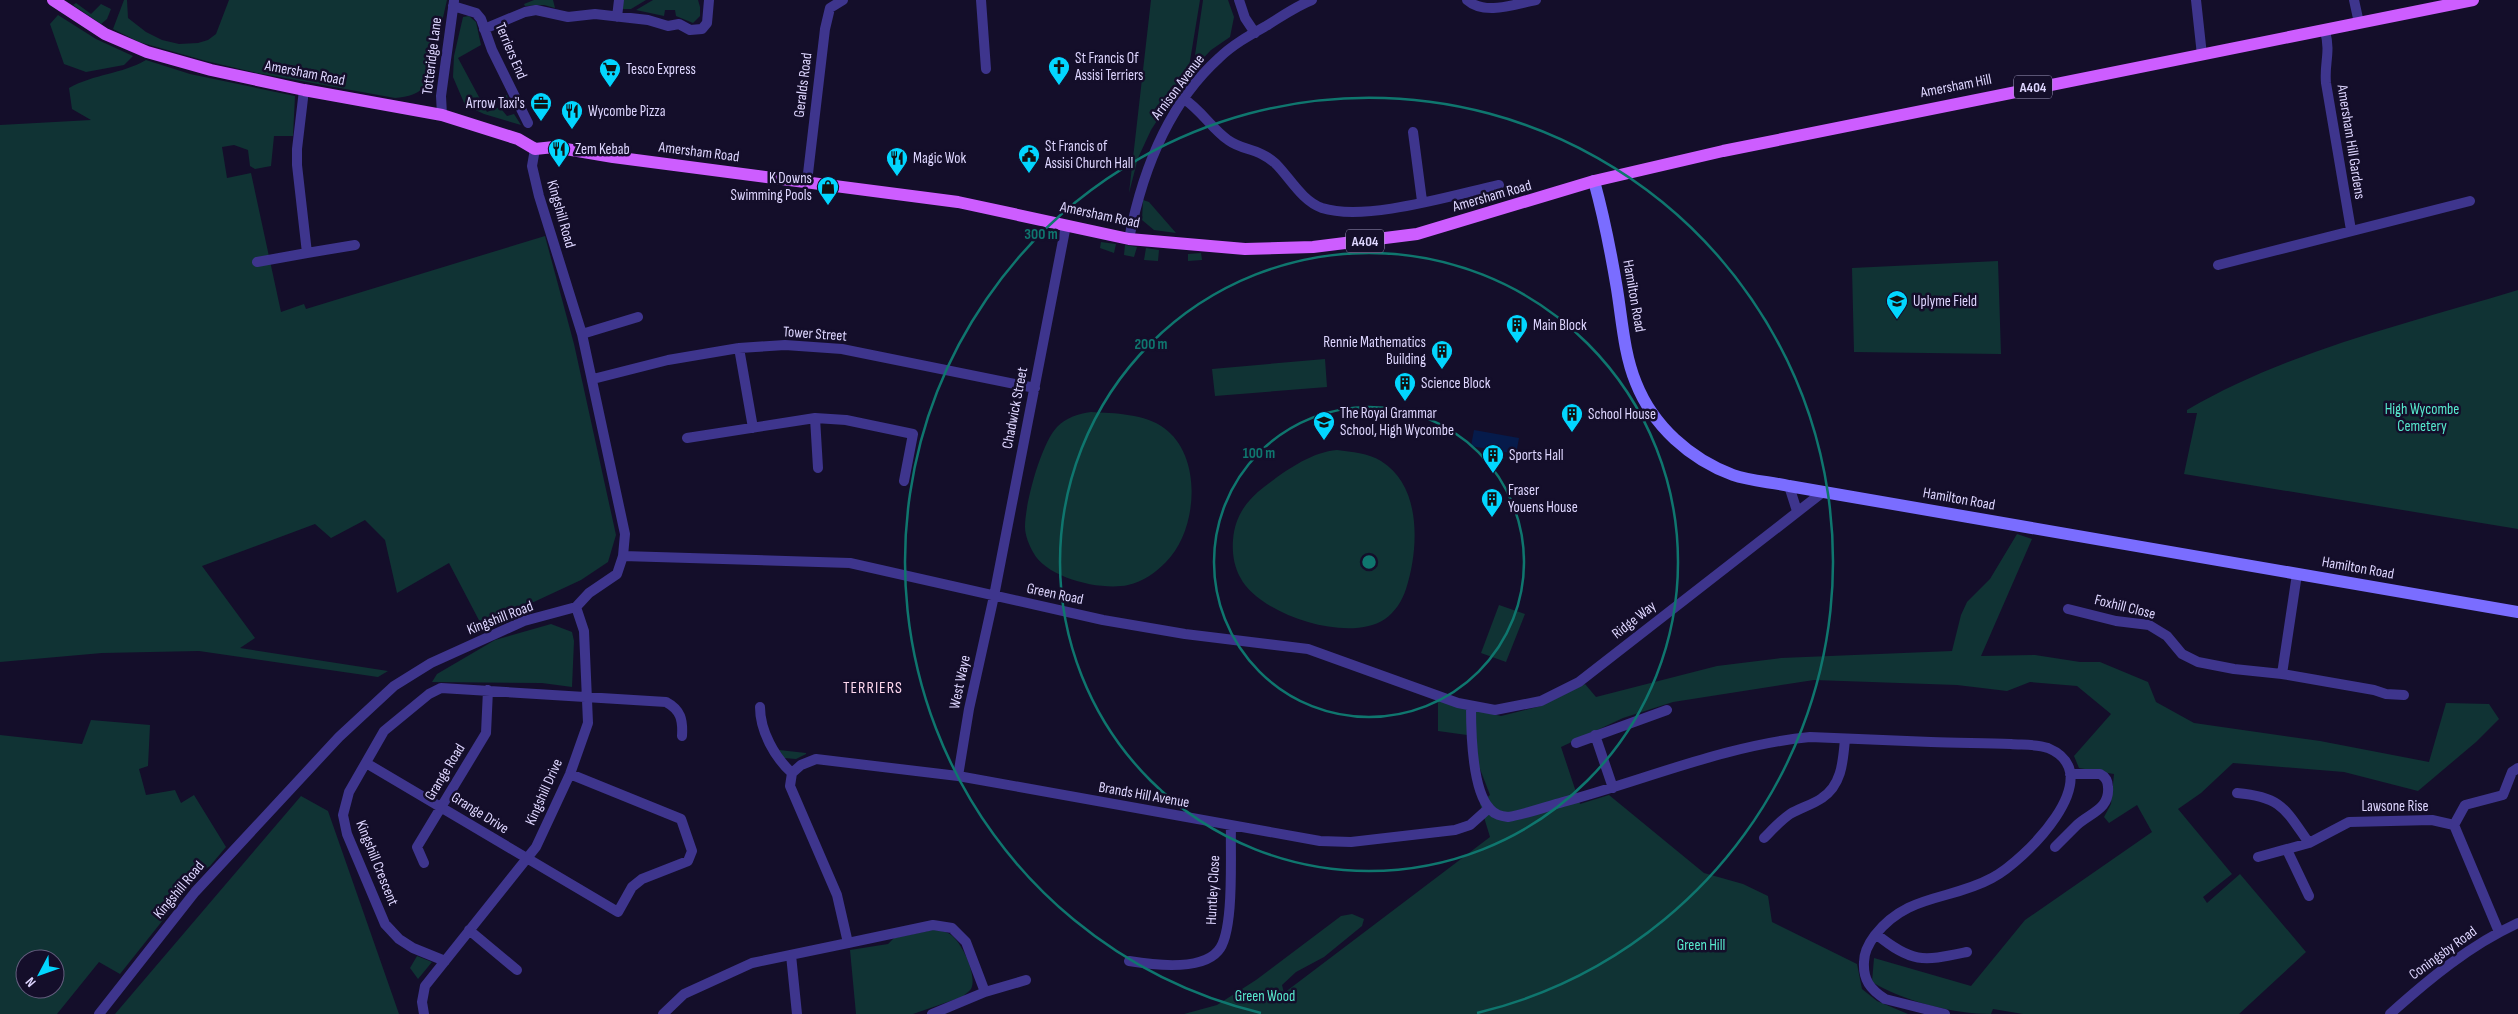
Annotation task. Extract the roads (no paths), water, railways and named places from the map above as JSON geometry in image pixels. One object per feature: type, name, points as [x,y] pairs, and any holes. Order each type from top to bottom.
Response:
[{"type":"main road","name":"Amersham Road","points":[[53,0],[105,34],[147,52],[211,70],[304,90],[442,115],[518,139],[535,149],[554,147],[607,156],[958,202],[1129,239],[1245,249],[1313,247],[1370,240],[1418,234],[1594,181]]},
{"type":"main road","name":"Amersham Hill","points":[[1594,181],[1841,126],[2473,0]]},
{"type":"street","points":[[617,17],[619,0]]},
{"type":"street","points":[[484,29],[525,12],[536,10],[568,17],[595,14],[648,20],[668,26],[679,24],[690,30],[702,29],[707,23],[709,0]]},
{"type":"street","name":"Geralds Road","points":[[807,182],[825,29],[830,8],[843,0]]},
{"type":"street","points":[[981,0],[986,69]]},
{"type":"street","points":[[1239,0],[1245,18],[1255,33]]},
{"type":"street","name":"Arnison Avenue","points":[[1129,239],[1148,165],[1161,135],[1184,99],[1220,57],[1255,33],[1312,0]]},
{"type":"street","points":[[1467,0],[1477,7],[1491,8],[1536,0]]},
{"type":"street","points":[[2196,0],[2202,55]]},
{"type":"street","points":[[2354,0],[2359,23]]},
{"type":"street","name":"Terriers End","points":[[454,3],[476,13],[482,19],[484,29],[528,123]]},
{"type":"street","name":"Totteridge Lane","points":[[442,115],[441,96],[454,3]]},
{"type":"street","name":"Amersham Hill Gardens","points":[[2325,31],[2329,52],[2325,72],[2326,83],[2351,230]]},
{"type":"street","points":[[304,90],[297,165],[307,253]]},
{"type":"street","points":[[1184,99],[1230,142],[1261,152],[1275,163],[1307,199],[1320,207],[1349,212],[1422,202],[1499,185]]},
{"type":"street","points":[[1413,132],[1422,202]]},
{"type":"street","name":"Kingshill Road","points":[[99,1014],[195,892],[339,737],[394,686],[431,663],[516,625],[576,607],[589,593],[617,574],[623,556],[625,534],[582,334],[539,196],[532,166],[535,149]]},
{"type":"street","name":"Hamilton Road","points":[[1594,181],[1604,218],[1627,353],[1636,382],[1649,407],[1667,432],[1691,454],[1734,475],[2518,612]]},
{"type":"street","points":[[2218,265],[2470,201]]},
{"type":"street","name":"Chadwick Street","points":[[994,596],[1066,225]]},
{"type":"street","points":[[257,262],[355,245]]},
{"type":"street","points":[[582,334],[638,317]]},
{"type":"street","name":"Tower Street","points":[[593,379],[668,360],[739,348],[785,345],[842,349],[1035,388]]},
{"type":"street","points":[[739,348],[753,428]]},
{"type":"street","points":[[815,418],[818,468]]},
{"type":"street","points":[[687,438],[815,418],[846,420],[913,434],[904,481]]},
{"type":"street","points":[[1789,486],[1797,511]]},
{"type":"street","name":"Ridge Way","points":[[1472,706],[1495,710],[1526,704],[1559,693],[1578,682],[1823,492]]},
{"type":"street","name":"Green Road","points":[[623,556],[850,563],[994,596],[1185,634],[1308,649],[1472,706]]},
{"type":"street","points":[[2282,674],[2297,574]]},
{"type":"street","name":"West Waye","points":[[958,776],[968,709],[994,596]]},
{"type":"street","name":"Kingshill Drive","points":[[424,1014],[422,1002],[425,986],[536,847],[570,774],[588,723],[584,631],[576,607]]},
{"type":"street","name":"Foxhill Close","points":[[2068,609],[2116,621],[2149,625],[2167,636],[2182,654],[2198,662],[2234,669],[2282,674],[2374,690],[2386,694],[2404,695]]},
{"type":"street","name":"Kingshill Crescent","points":[[445,961],[413,948],[399,939],[386,924],[347,834],[343,815],[348,792],[384,731],[429,694],[441,688],[666,702],[676,708],[683,722],[682,736]]},
{"type":"street","name":"Grange Road","points":[[424,863],[417,847],[486,733],[488,690]]},
{"type":"street","points":[[1472,706],[1475,765],[1482,792],[1489,808],[1497,815],[1508,817],[1756,745],[1810,737],[2039,746],[2054,752],[2066,764],[2070,774],[2067,795],[2058,813],[2034,846],[2015,863],[1983,882],[1922,900],[1908,907],[1894,916],[1876,934],[1866,950],[1864,959],[1866,979],[1870,987],[1885,998],[1945,1014]]},
{"type":"street","points":[[760,707],[760,718],[778,761],[792,773],[790,786],[838,894],[848,943]]},
{"type":"street","points":[[1576,743],[1667,710]]},
{"type":"street","points":[[1595,735],[1613,788]]},
{"type":"street","points":[[1764,838],[1790,814],[1823,798],[1832,790],[1840,776],[1844,762],[1845,739]]},
{"type":"street","name":"Brands Hill Avenue","points":[[792,773],[801,765],[816,759],[958,776],[1320,841],[1350,842],[1455,830],[1470,825],[1489,808]]},
{"type":"street","name":"Grange Drive","points":[[366,763],[442,806],[526,859],[618,912],[632,887],[642,879],[688,862],[692,851],[681,820],[570,774]]},
{"type":"street","points":[[2499,932],[2454,825],[2465,805],[2503,794],[2512,772],[2518,768]]},
{"type":"street","points":[[2055,848],[2081,822],[2099,810],[2105,802],[2108,791],[2107,780],[2100,774],[2070,774]]},
{"type":"street","points":[[2237,794],[2261,795],[2284,807],[2309,843]]},
{"type":"street","name":"Lawsone Rise","points":[[2258,858],[2309,843],[2349,822],[2432,820],[2454,825]]},
{"type":"street","name":"Huntley Close","points":[[1130,962],[1158,966],[1200,963],[1218,952],[1227,932],[1231,826]]},
{"type":"street","points":[[2287,850],[2309,896]]},
{"type":"street","name":"Coningsby Road","points":[[2390,1014],[2431,978],[2499,932],[2518,924]]},
{"type":"street","points":[[663,1014],[684,994],[752,963],[933,926],[952,928],[966,942],[985,992]]},
{"type":"street","points":[[469,930],[517,970]]},
{"type":"street","points":[[1876,934],[1895,950],[1930,960],[1967,952]]},
{"type":"street","points":[[791,955],[797,1014]]},
{"type":"street","points":[[932,1014],[985,992],[1026,980]]},
{"type":"water","points":[[1474,430],[1519,438],[1516,454],[1471,446]]},
{"type":"place","name":"St Francis Of Assisi Terriers","points":[[1059,86]]},
{"type":"place","name":"Tesco Express","points":[[610,88]]},
{"type":"place","name":"Arrow Taxi's","points":[[541,122]]},
{"type":"place","name":"Wycombe Pizza","points":[[572,130]]},
{"type":"place","name":"Zem Kebab","points":[[559,168]]},
{"type":"place","name":"St Francis of Assisi Church Hall","points":[[1029,174]]},
{"type":"place","name":"Magic Wok","points":[[897,177]]},
{"type":"place","name":"K Downs Swimming Pools","points":[[828,206]]},
{"type":"place","name":"Uplyme Field","points":[[1897,320]]},
{"type":"place","name":"Main Block","points":[[1517,344]]},
{"type":"place","name":"Rennie Mathematics Building","points":[[1442,370]]},
{"type":"place","name":"Science Block","points":[[1405,402]]},
{"type":"place","name":"School House","points":[[1572,433]]},
{"type":"place","name":"The Royal Grammar School, High Wycombe","points":[[1324,441]]},
{"type":"place","name":"Sports Hall","points":[[1493,474]]},
{"type":"place","name":"Fraser Youens House","points":[[1492,518]]},
{"type":"district","name":"TERRIERS","points":[[873,688]]},
{"type":"park label","name":"High Wycombe Cemetery","points":[[2422,418]]},
{"type":"park label","name":"Green Hill","points":[[1701,945]]},
{"type":"park label","name":"Green Wood","points":[[1265,996]]}]
